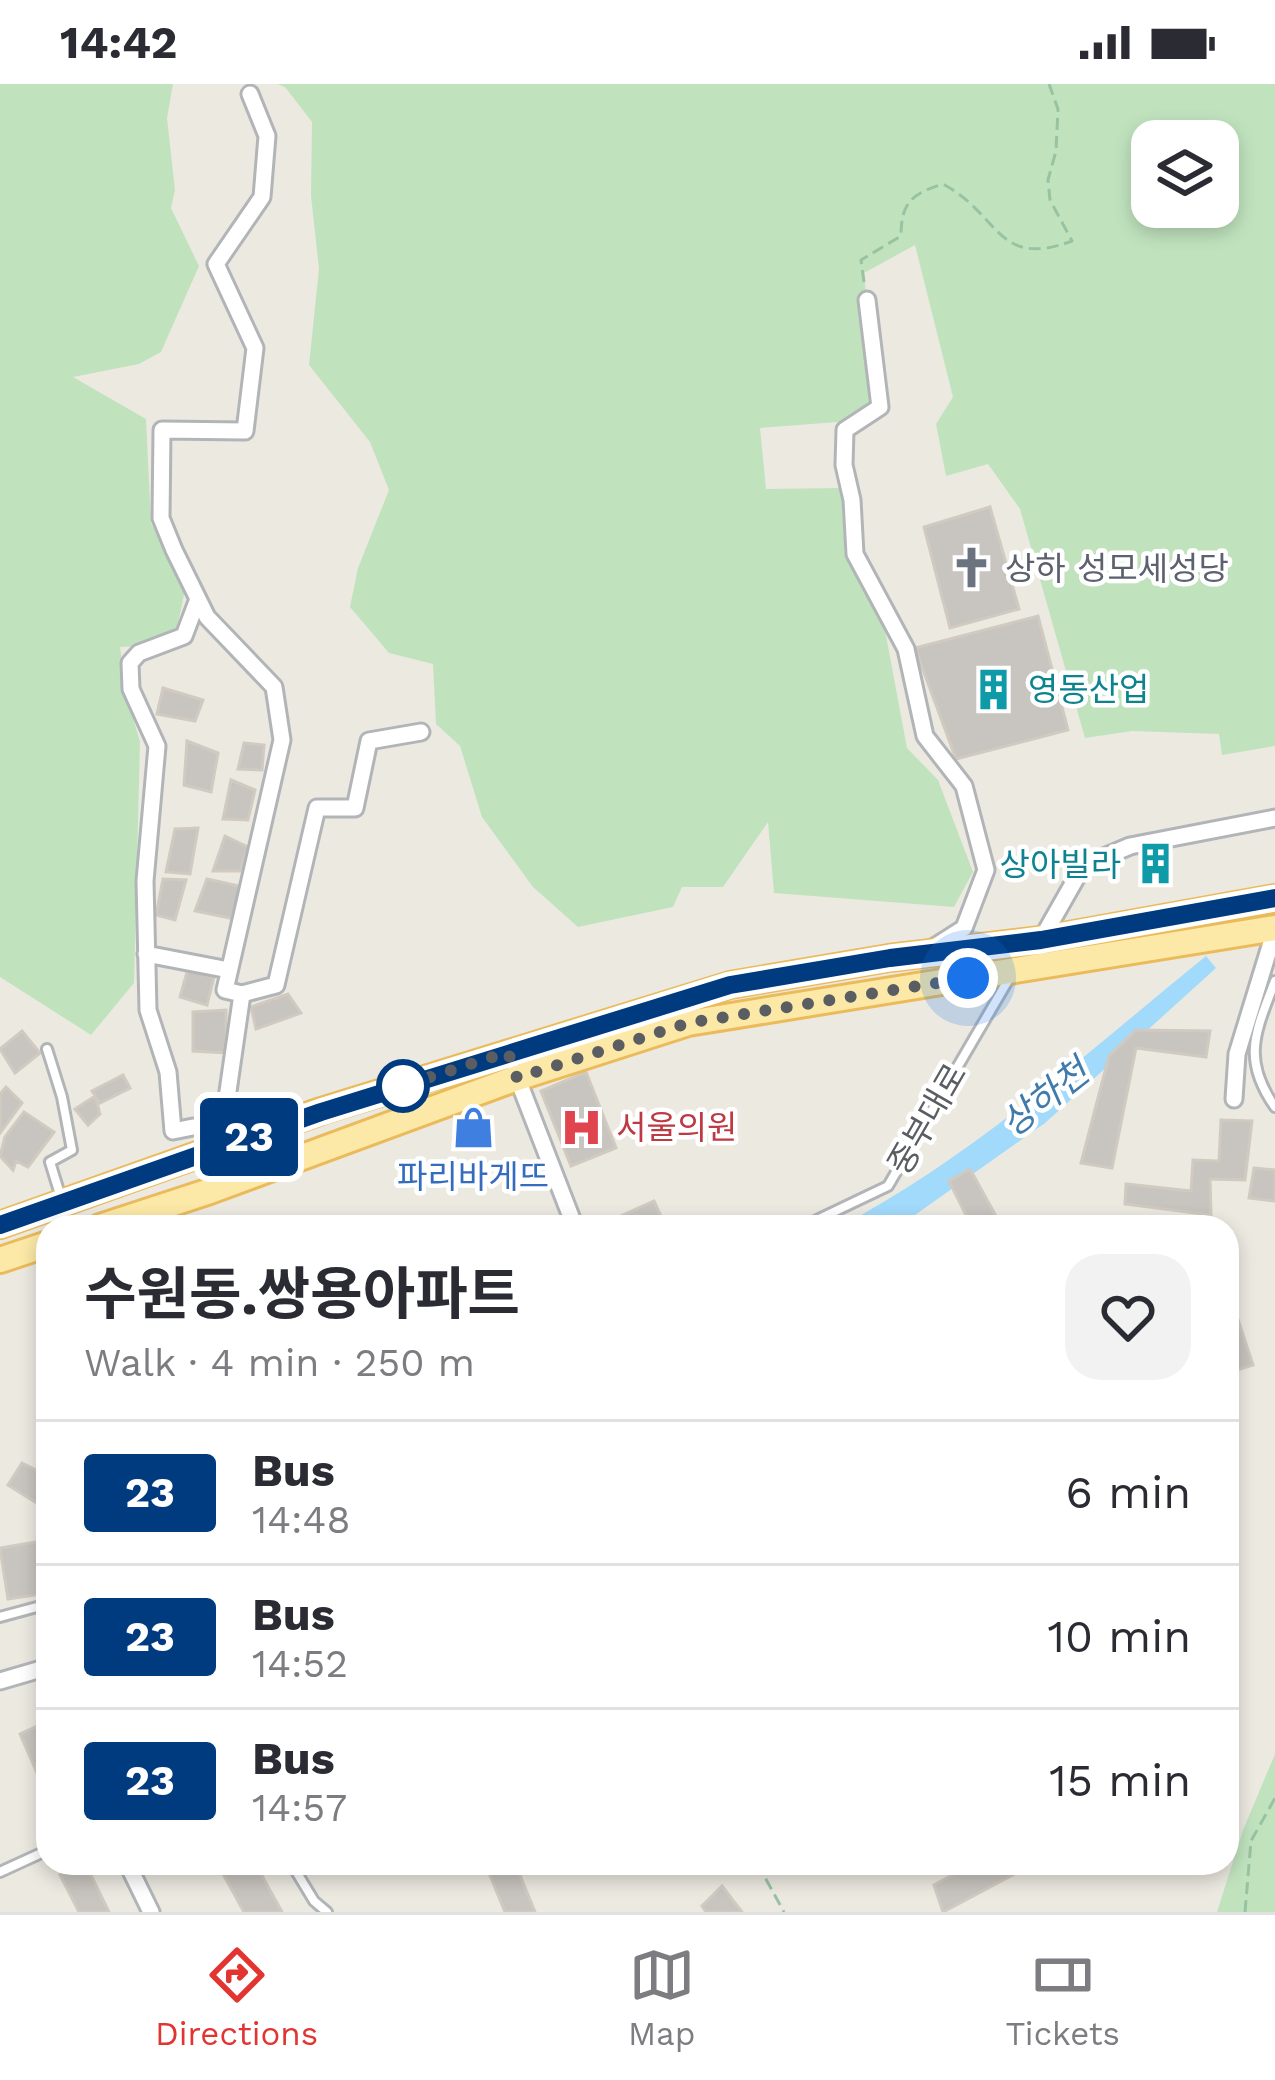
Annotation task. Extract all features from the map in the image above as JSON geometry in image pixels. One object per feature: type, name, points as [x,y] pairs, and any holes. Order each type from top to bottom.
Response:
[{"type":"main road","points":[[0,1225],[508,1052],[730,985],[1041,940],[1275,897]]},
{"type":"main road","points":[[137,1215],[517,1078],[688,1023],[1275,929]]},
{"type":"main road","points":[[0,1260],[36,1248]]},
{"type":"street","points":[[250,94],[267,136],[262,197],[216,264],[255,348],[245,431],[162,430],[161,518],[207,617],[274,687],[282,740],[225,990],[242,994],[276,985],[316,808],[355,808],[369,741],[421,731]]},
{"type":"street","points":[[867,300],[880,407],[845,430],[844,465],[852,500],[855,554],[906,649],[925,736],[964,786],[986,870],[964,928],[922,954]]},
{"type":"street","points":[[193,1127],[173,1131],[167,1072],[148,1010],[145,881],[158,746],[131,688],[130,663],[139,653],[184,636],[198,599]]},
{"type":"street","points":[[1041,940],[1083,866],[1130,846],[1275,818]]},
{"type":"street","points":[[964,928],[1011,944]]},
{"type":"street","points":[[1234,1100],[1237,1054],[1275,929]]},
{"type":"street","points":[[146,954],[229,970]]},
{"type":"street","points":[[220,1147],[242,994]]},
{"type":"street","points":[[508,1052],[570,1215]]},
{"type":"street","points":[[0,1681],[36,1670]]},
{"type":"street","points":[[133,1875],[151,1912]]},
{"type":"lane","name":"중부대로","points":[[827,1215],[888,1186],[1014,970]]},
{"type":"lane","points":[[1275,981],[1252,1052],[1262,1089],[1275,1107]]},
{"type":"lane","points":[[47,1049],[72,1150],[50,1162],[63,1203]]},
{"type":"lane","points":[[0,1617],[36,1607]]},
{"type":"lane","points":[[0,1872],[36,1856]]},
{"type":"lane","points":[[298,1875],[327,1912]]},
{"type":"path","points":[[867,300],[861,260],[901,236],[901,214],[918,192],[943,184],[974,205],[1012,246],[1042,252],[1072,241],[1050,200],[1048,180],[1056,151],[1058,110],[1049,84]]},
{"type":"path","points":[[1245,1912],[1251,1840],[1275,1798]]},
{"type":"path","points":[[764,1875],[784,1912]]},
{"type":"green space","points":[[0,84],[173,84],[167,118],[175,190],[171,208],[199,266],[161,352],[139,364],[73,377],[146,419],[151,523],[185,590],[177,628],[137,646],[120,647],[140,742],[134,983],[91,1035],[0,977]]},
{"type":"green space","points":[[277,84],[1275,84],[1275,746],[1222,755],[1219,734],[1132,731],[1085,738],[1020,509],[988,464],[946,476],[936,424],[953,397],[915,245],[864,273],[877,411],[851,421],[760,428],[766,489],[841,488],[845,555],[885,630],[907,748],[938,780],[973,872],[954,907],[774,893],[768,822],[723,887],[682,887],[673,907],[578,927],[533,887],[482,817],[460,746],[436,724],[433,664],[389,653],[350,607],[358,568],[389,490],[370,442],[309,365],[319,269],[311,196],[312,122],[285,87]]},
{"type":"green space","points":[[1275,1754],[1275,1912],[1217,1912],[1229,1875],[1239,1875],[1243,1830]]},
{"type":"water","name":"상하천","points":[[1206,956],[1216,968],[1045,1123],[915,1215],[860,1215],[983,1136]]},
{"type":"building","name":"상하 성모세성당","points":[[990,507],[1019,609],[950,628],[924,527]]},
{"type":"building","name":"영동산업","points":[[1038,616],[1068,730],[956,759],[915,648]]},
{"type":"building","points":[[163,688],[203,700],[195,721],[157,714]]},
{"type":"building","points":[[187,741],[218,753],[211,792],[184,785]]},
{"type":"building","points":[[244,743],[264,745],[262,770],[238,769]]},
{"type":"building","points":[[231,780],[255,790],[248,820],[223,819]]},
{"type":"building","points":[[198,828],[190,874],[166,872],[175,829]]},
{"type":"building","points":[[225,836],[248,847],[240,871],[213,871]]},
{"type":"building","name":"상아빌라","points":[[1163,851],[1169,870],[1146,874],[1140,858]]},
{"type":"building","points":[[163,879],[186,880],[175,920],[156,915]]},
{"type":"building","points":[[207,879],[248,888],[230,918],[195,911]]},
{"type":"building","points":[[188,969],[214,977],[207,1005],[180,997]]},
{"type":"building","points":[[288,994],[301,1013],[256,1029],[251,1007]]},
{"type":"building","points":[[226,1010],[226,1053],[193,1051],[193,1012]]},
{"type":"building","points":[[1136,1030],[1210,1031],[1206,1057],[1136,1048],[1112,1168],[1081,1163],[1109,1056]]},
{"type":"building","points":[[22,1031],[40,1053],[15,1073],[0,1049]]},
{"type":"building","points":[[586,1072],[616,1148],[571,1166],[541,1091]]},
{"type":"building","points":[[123,1075],[130,1088],[100,1103],[92,1091]]},
{"type":"building","points":[[6,1087],[22,1103],[0,1133],[0,1094]]},
{"type":"building","points":[[95,1096],[100,1114],[88,1125],[75,1109]]},
{"type":"building","points":[[24,1112],[54,1132],[28,1167],[16,1161],[13,1170],[0,1156],[5,1137]]},
{"type":"building","points":[[1221,1120],[1252,1121],[1245,1180],[1210,1179],[1211,1215],[1125,1204],[1126,1184],[1191,1191],[1193,1160],[1219,1161]]},
{"type":"building","points":[[1254,1168],[1275,1170],[1275,1201],[1249,1198]]},
{"type":"building","points":[[970,1169],[995,1215],[966,1215],[949,1181]]},
{"type":"building","points":[[654,1201],[660,1215],[623,1215]]},
{"type":"building","points":[[1239,1322],[1253,1365],[1239,1369]]},
{"type":"building","points":[[22,1463],[36,1470],[36,1502],[8,1485]]},
{"type":"building","points":[[36,1542],[36,1595],[8,1599],[0,1548]]},
{"type":"building","points":[[36,1727],[36,1771],[20,1734]]},
{"type":"building","points":[[60,1875],[91,1875],[109,1912],[79,1912]]},
{"type":"building","points":[[224,1875],[262,1875],[282,1912],[244,1912]]},
{"type":"building","points":[[490,1875],[520,1875],[535,1912],[505,1912]]},
{"type":"building","points":[[953,1875],[1012,1875],[943,1912],[934,1885]]},
{"type":"building","points":[[722,1886],[742,1912],[706,1912],[702,1906]]},
{"type":"bus line","name":"23","points":[[0,1225],[321,1112],[730,985],[890,958],[1041,940],[1275,898]]},
{"type":"place","name":"상하 성모세성당","points":[[971,568]]},
{"type":"place","name":"영동산업","points":[[994,689]]},
{"type":"place","name":"상아빌라","points":[[1155,864]]},
{"type":"place","name":"서울의원","points":[[582,1127]]},
{"type":"place","name":"파리바게뜨","points":[[473,1128]]},
{"type":"route","points":[[403,1086],[396,1088],[508,1052],[517,1078],[688,1023],[968,978]]}]
